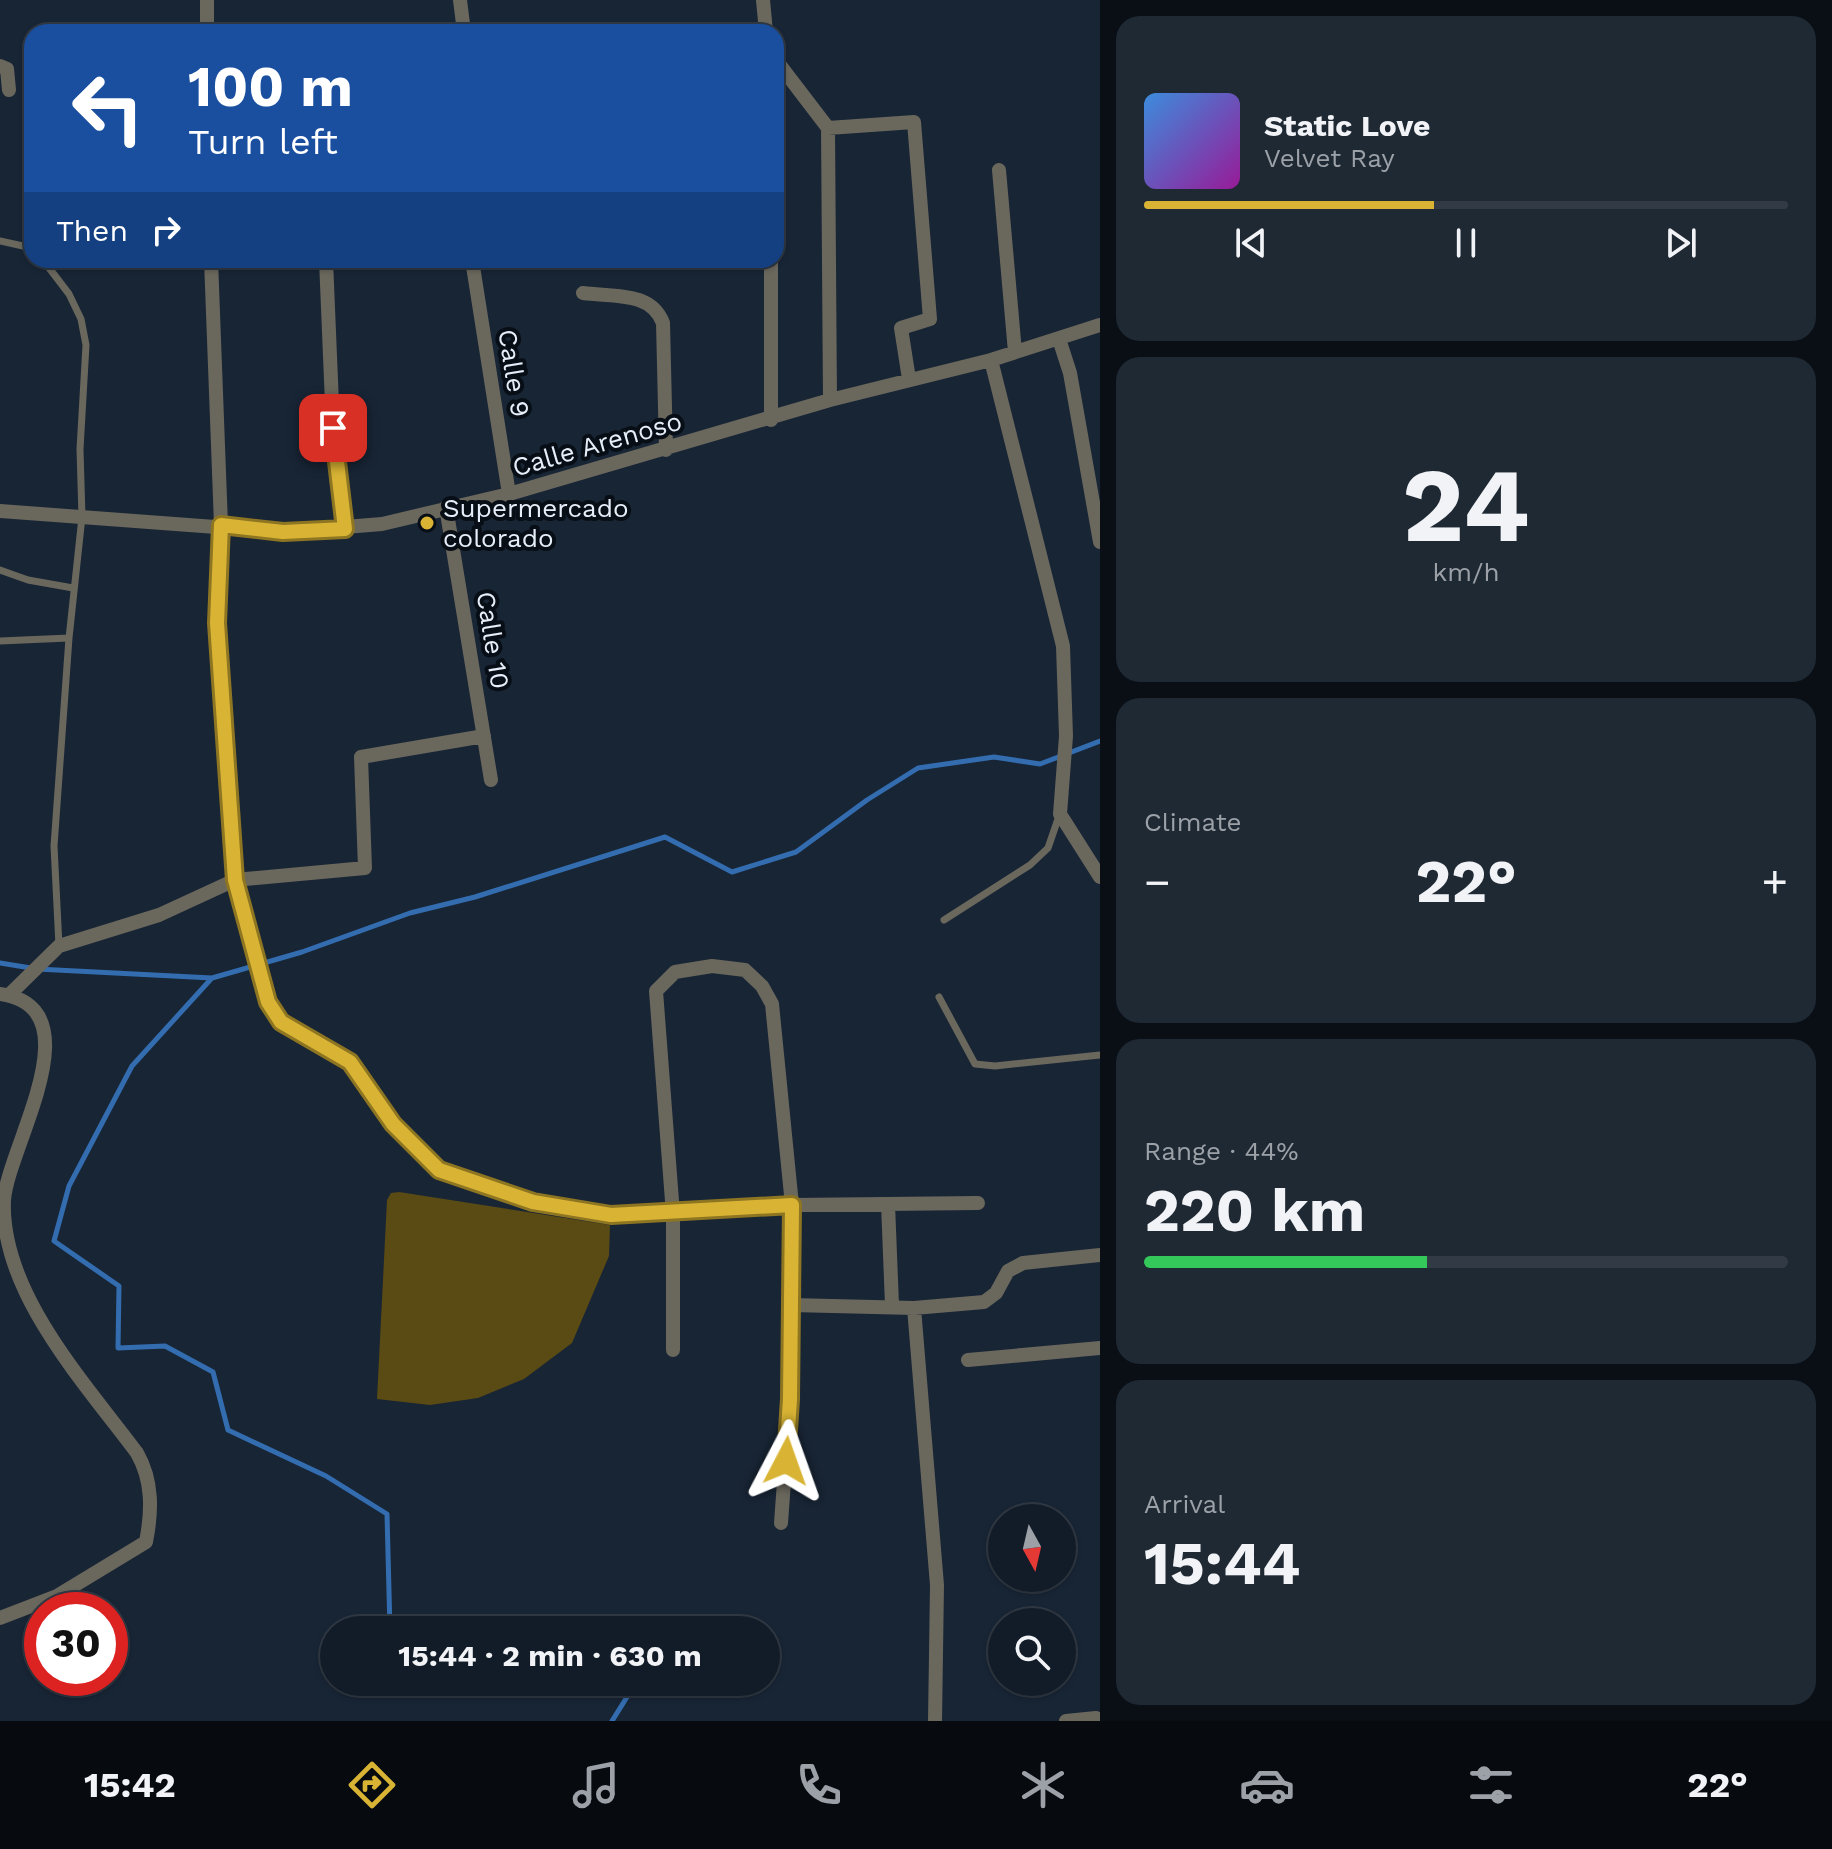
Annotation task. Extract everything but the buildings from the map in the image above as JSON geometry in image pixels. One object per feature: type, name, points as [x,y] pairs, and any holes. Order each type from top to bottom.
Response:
[{"type":"street","points":[[207,0],[207,24]]},
{"type":"street","points":[[460,0],[463,24]]},
{"type":"street","points":[[763,0],[765,24]]},
{"type":"street","points":[[0,66],[7,69],[9,90]]},
{"type":"street","points":[[784,70],[828,128],[830,400]]},
{"type":"street","points":[[828,128],[914,122],[930,319],[901,328],[909,379]]},
{"type":"street","points":[[999,170],[1015,352]]},
{"type":"street","points":[[211,268],[221,525],[217,623],[235,880],[268,1002],[281,1022],[350,1062],[393,1124],[439,1170],[533,1202],[611,1215],[673,1214],[792,1205],[978,1203]]},
{"type":"street","points":[[326,268],[333,428],[345,529]]},
{"type":"street","name":"Calle 9","points":[[473,268],[509,494]]},
{"type":"street","points":[[771,268],[771,420]]},
{"type":"street","points":[[583,293],[646,300],[658,310],[663,323],[666,450]]},
{"type":"street","name":"Calle Arenoso","points":[[0,511],[283,532],[345,529],[509,494],[771,420],[830,400],[991,360],[1100,325]]},
{"type":"street","points":[[1059,339],[1070,373],[1100,542]]},
{"type":"street","points":[[991,360],[1063,646],[1066,736],[1065,783],[1060,814],[1100,877]]},
{"type":"street","name":"Calle 10","points":[[446,507],[491,780]]},
{"type":"street","points":[[0,1618],[57,1596],[146,1542],[151,1508],[147,1471],[25,1301],[13,1271],[4,1229],[4,1201],[8,1177],[44,1067],[47,1046],[45,1024],[32,1008],[5,995],[55,949],[159,915],[235,880],[365,868],[361,757],[484,736]]},
{"type":"street","points":[[673,1350],[673,1214],[656,991],[675,972],[712,966],[745,970],[762,986],[772,1004],[792,1205],[790,1399],[781,1523]]},
{"type":"street","points":[[888,1204],[892,1305]]},
{"type":"street","points":[[791,1305],[892,1305],[914,1308],[984,1302],[996,1293],[1008,1271],[1023,1263],[1100,1255]]},
{"type":"street","points":[[914,1308],[937,1585],[935,1721]]},
{"type":"street","points":[[968,1360],[1100,1348]]},
{"type":"street","points":[[1066,1721],[1096,1718],[1099,1721]]},
{"type":"lane","points":[[0,241],[24,246]]},
{"type":"lane","points":[[49,268],[69,294],[81,319],[86,345],[80,449],[82,517],[73,588],[54,846],[55,949]]},
{"type":"lane","points":[[0,570],[28,580],[73,588]]},
{"type":"lane","points":[[0,641],[69,638]]},
{"type":"lane","points":[[944,920],[1030,865],[1048,848],[1060,814]]},
{"type":"lane","points":[[939,997],[975,1064],[995,1066],[1100,1055]]},
{"type":"shaded area","points":[[391,1193],[610,1225],[609,1256],[572,1343],[524,1379],[478,1398],[430,1405],[377,1399],[387,1200]]},
{"type":"waterway","points":[[0,963],[37,969],[212,978],[302,952],[410,913],[475,897],[665,837],[732,872],[796,852],[867,800],[918,768],[994,757],[1040,764],[1100,741]]},
{"type":"waterway","points":[[211,979],[132,1066],[69,1186],[54,1241],[119,1286],[118,1348],[165,1346],[213,1372],[228,1430],[326,1476],[387,1514],[390,1616]]},
{"type":"waterway","points":[[612,1721],[628,1696]]},
{"type":"place","name":"Supermercado colorado","points":[[427,523]]},
{"type":"route","points":[[333,428],[345,529],[283,532],[221,525],[217,623],[235,880],[268,1002],[281,1022],[350,1062],[393,1124],[439,1170],[533,1202],[611,1215],[673,1214],[792,1205],[790,1399],[786,1461]]}]
